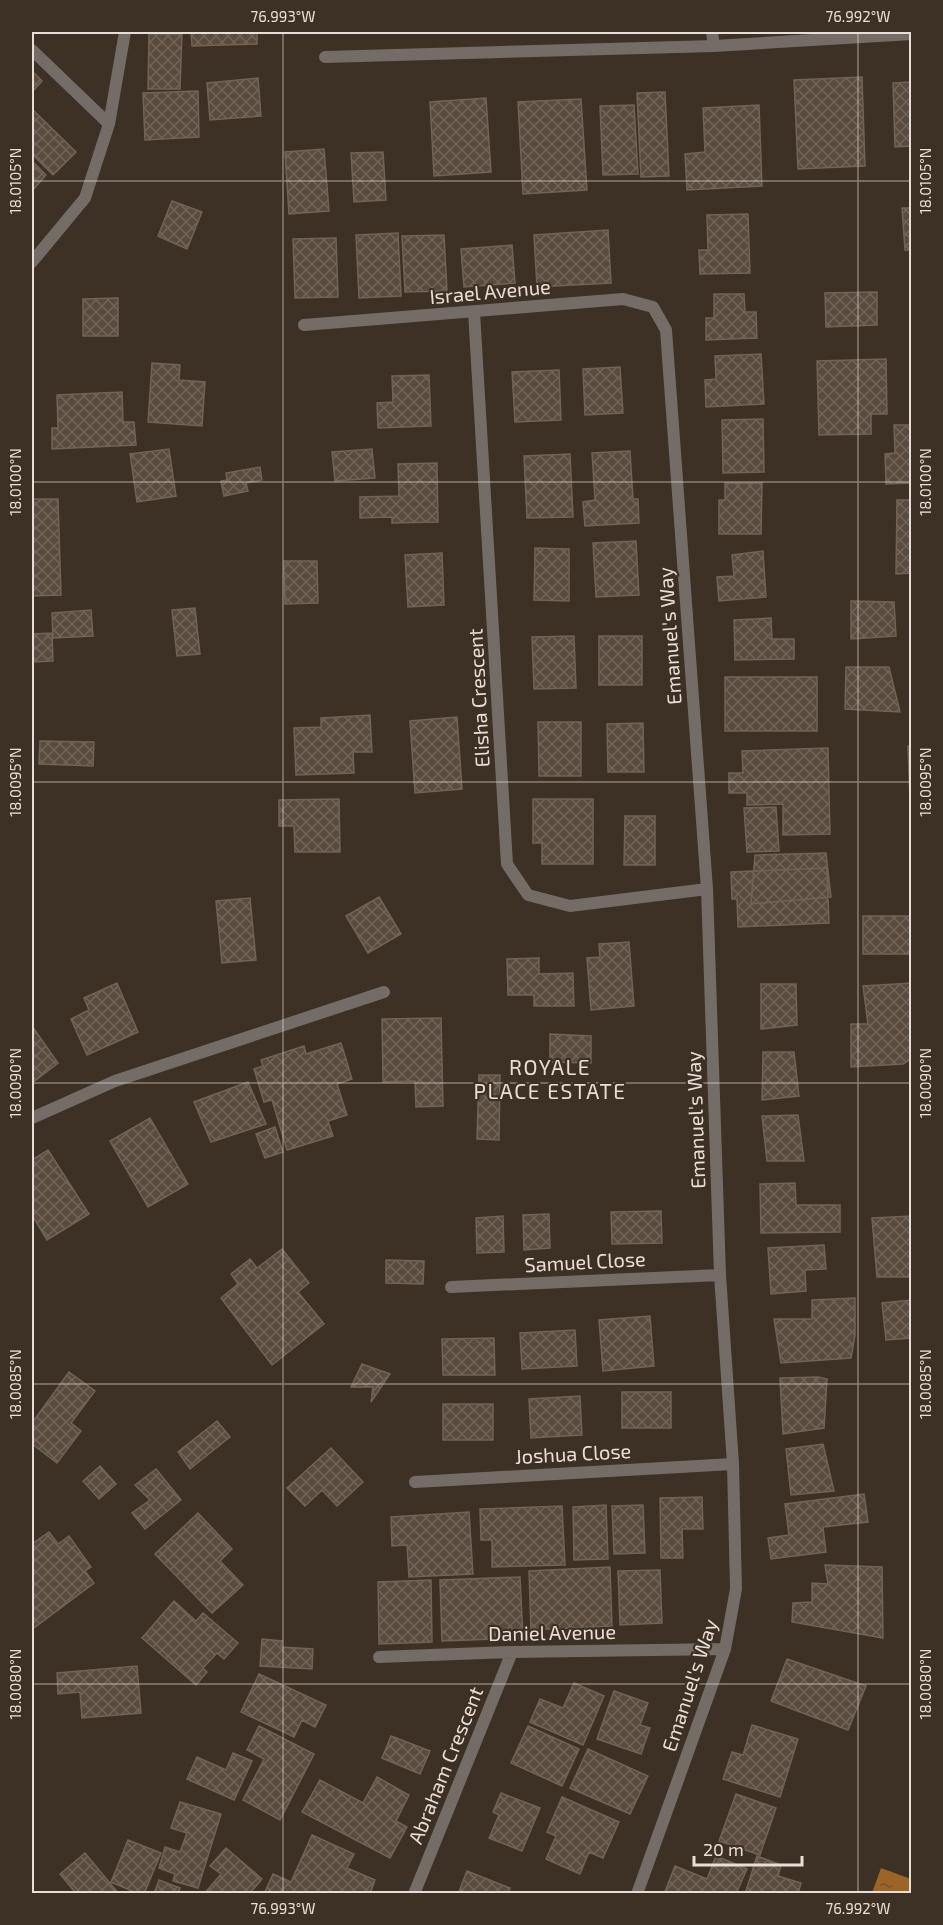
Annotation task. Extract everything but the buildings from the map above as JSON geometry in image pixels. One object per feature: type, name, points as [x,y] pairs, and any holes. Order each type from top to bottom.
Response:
[{"type":"street","points":[[32,262],[86,198],[109,124],[125,32]]},
{"type":"street","points":[[712,32],[714,46]]},
{"type":"street","points":[[325,57],[714,46],[912,34]]},
{"type":"street","points":[[32,50],[109,124]]},
{"type":"street","name":"Israel Avenue","points":[[303,325],[623,299],[653,308],[666,330]]},
{"type":"street","name":"Elisha Crescent","points":[[474,312],[507,864],[528,895],[570,906],[707,889]]},
{"type":"street","name":"Emanuel's Way","points":[[637,1893],[725,1649],[736,1589],[733,1464],[720,1275],[707,889],[666,330]]},
{"type":"street","points":[[32,1118],[115,1081],[384,992]]},
{"type":"street","name":"Samuel Close","points":[[451,1287],[720,1275]]},
{"type":"street","name":"Joshua Close","points":[[415,1482],[733,1464]]},
{"type":"street","name":"Daniel Avenue","points":[[380,1657],[512,1652],[725,1649]]},
{"type":"street","name":"Abraham Crescent","points":[[414,1893],[512,1652]]},
{"type":"water","points":[[881,1868],[911,1879],[911,1893],[872,1893]]},
{"type":"district","name":"ROYALE PLACE ESTATE","points":[[550,1078]]}]
